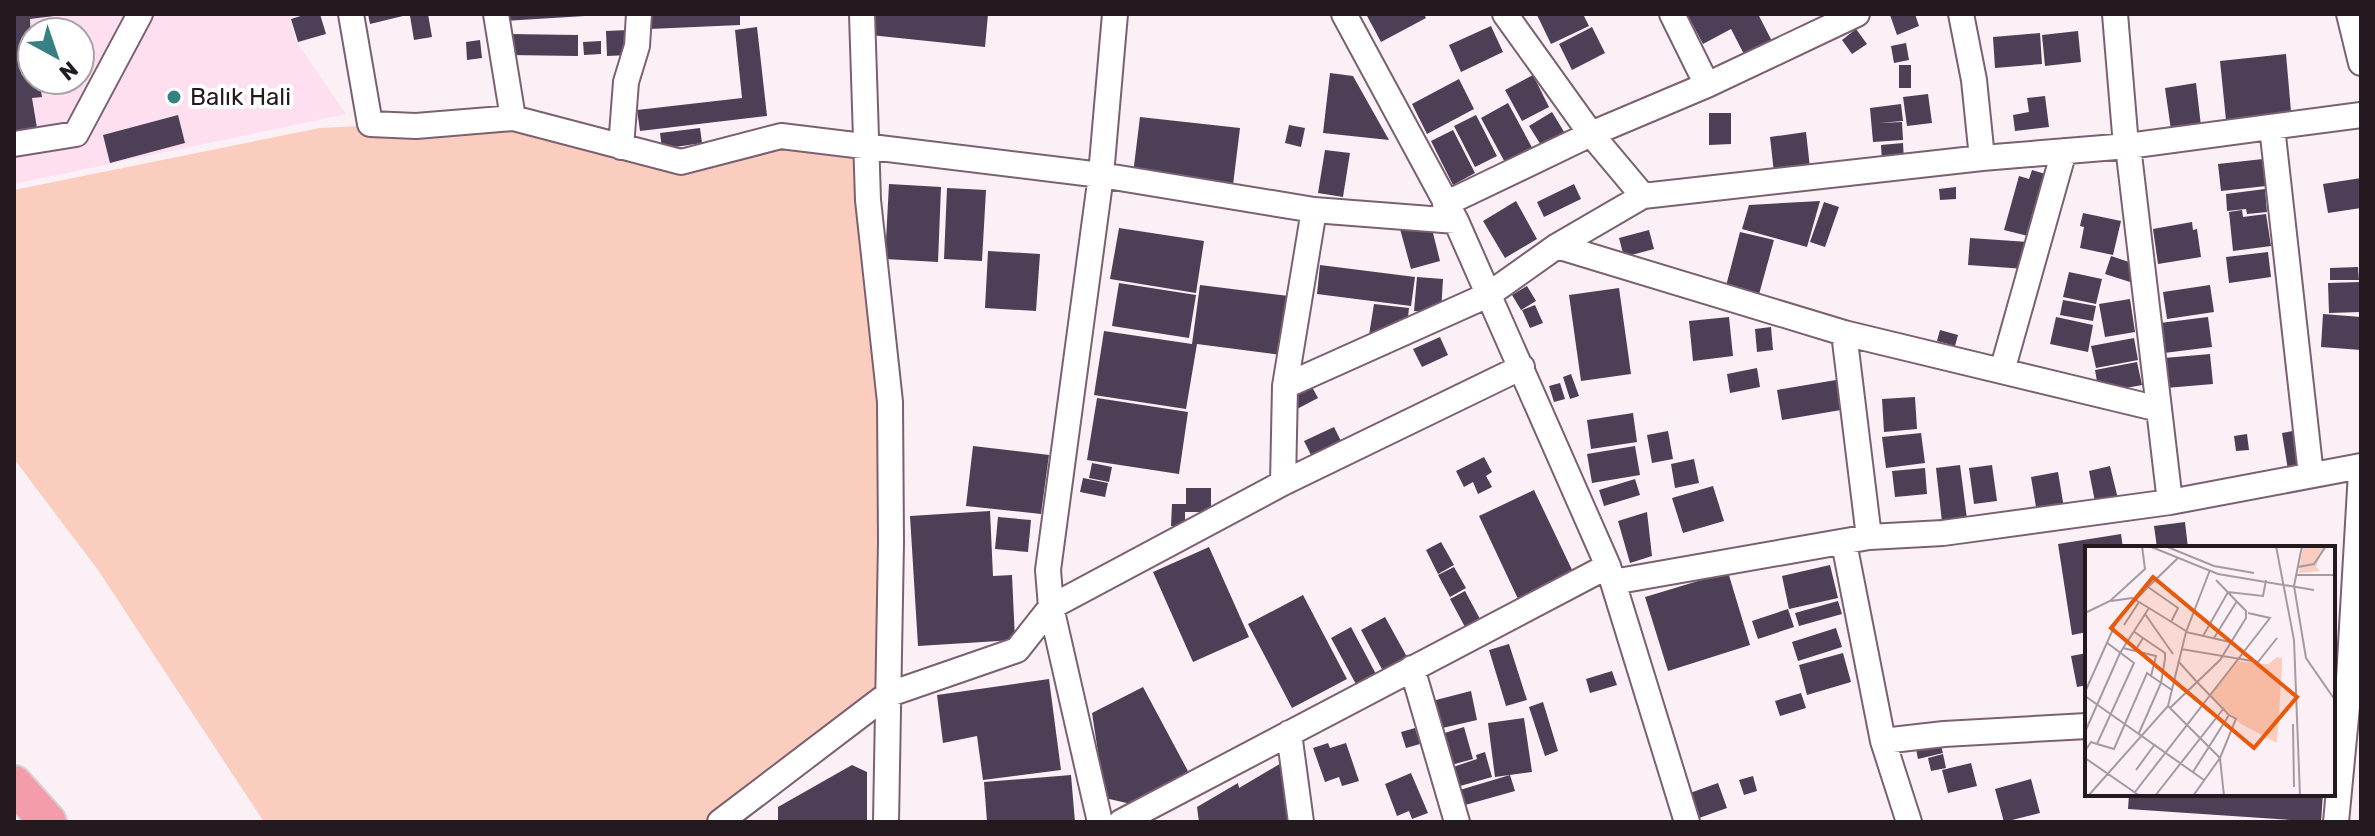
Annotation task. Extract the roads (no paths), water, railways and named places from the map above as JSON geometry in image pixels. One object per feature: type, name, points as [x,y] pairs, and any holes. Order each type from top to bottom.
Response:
[{"type":"highway","points":[[14,784],[48,822]]},
{"type":"street","points":[[14,144],[76,134],[140,14]]},
{"type":"street","points":[[351,14],[370,124],[416,126],[513,118],[681,162],[781,136],[1101,175],[1314,210],[1451,212],[1591,134],[1707,85],[1844,17]]},
{"type":"street","points":[[496,14],[513,118]]},
{"type":"street","points":[[621,147],[626,82],[637,46],[639,14]]},
{"type":"street","points":[[862,14],[868,200],[890,402],[886,822]]},
{"type":"street","points":[[1100,822],[1051,607],[1048,570],[1101,175],[1115,14]]},
{"type":"street","points":[[1344,14],[1451,212],[1522,367],[1610,574],[1687,822]]},
{"type":"street","points":[[1505,14],[1591,134],[1643,196]]},
{"type":"street","points":[[1672,14],[1707,85]]},
{"type":"street","points":[[1961,14],[1974,80],[1982,158]]},
{"type":"street","points":[[2115,14],[2125,134],[2170,502]]},
{"type":"street","points":[[2349,14],[2361,63]]},
{"type":"street","points":[[1285,386],[1488,295],[1557,246],[1643,196],[1982,158],[2128,146],[2361,115]]},
{"type":"street","points":[[2272,127],[2311,475]]},
{"type":"street","points":[[2002,371],[2064,151]]},
{"type":"street","points":[[1283,483],[1285,386],[1314,210]]},
{"type":"street","points":[[1557,246],[1844,333],[2159,409]]},
{"type":"street","points":[[1844,333],[1869,537]]},
{"type":"street","points":[[720,822],[887,695],[1017,650],[1051,607],[1283,483],[1522,367]]},
{"type":"street","points":[[1121,822],[1412,668],[1610,574],[1844,543],[1869,537],[1943,533],[2170,502],[2311,475],[2361,469],[2340,697],[2336,822]]},
{"type":"street","points":[[1844,543],[1883,741],[1909,822]]},
{"type":"street","points":[[1412,668],[1457,822]]},
{"type":"street","points":[[1883,741],[1944,734],[2085,726]]},
{"type":"street","points":[[1289,733],[1301,822]]},
{"type":"place","name":"Balık Hali","points":[[174,97]]}]
